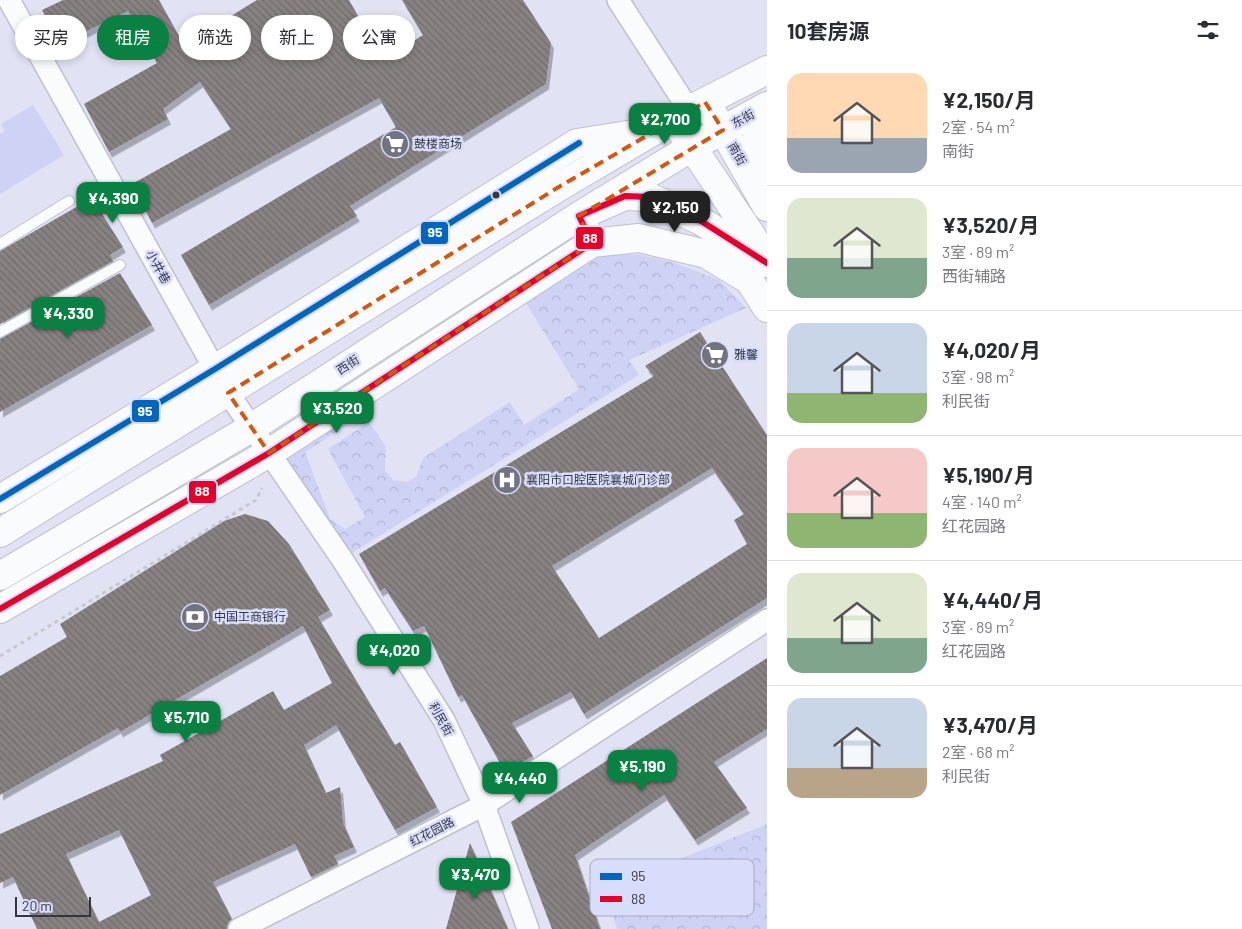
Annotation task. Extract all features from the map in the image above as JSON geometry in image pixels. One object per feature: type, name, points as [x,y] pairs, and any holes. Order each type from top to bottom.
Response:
[{"type":"main road","points":[[0,533],[557,188],[680,116],[767,70]]},
{"type":"main road","name":"东街","points":[[692,147],[767,106]]},
{"type":"main road","points":[[0,498],[215,369],[577,143],[680,116]]},
{"type":"main road","points":[[680,116],[692,147],[767,261]]},
{"type":"main road","name":"南街","points":[[680,116],[723,130],[767,207]]},
{"type":"main road","points":[[767,130],[755,143],[767,178]]},
{"type":"main road","name":"西街","points":[[0,576],[251,428],[579,216],[692,147]]},
{"type":"main road","points":[[592,243],[579,216],[625,196],[649,197],[701,221],[767,261]]},
{"type":"main road","points":[[0,609],[269,453],[592,243],[639,238],[706,254],[749,280],[767,308]]},
{"type":"street","name":"小井巷","points":[[9,0],[228,393],[251,428]]},
{"type":"street","points":[[618,0],[680,116]]},
{"type":"street","name":"利民街","points":[[251,428],[342,559],[444,720],[484,806],[528,929]]},
{"type":"street","name":"红花园路","points":[[239,929],[484,806],[767,620]]},
{"type":"lane","points":[[0,244],[69,201]]},
{"type":"lane","points":[[0,332],[120,265]]},
{"type":"highlighted area","points":[[705,102],[723,130],[579,216],[592,243],[269,453],[228,393],[557,188]]},
{"type":"green space","points":[[33,105],[64,155],[0,194],[0,134],[5,131],[1,124]]},
{"type":"green space","points":[[590,254],[642,255],[675,263],[719,280],[746,308],[629,360],[639,375],[342,559],[269,453],[355,397],[364,414],[305,452],[330,519],[345,529],[365,517],[328,449],[369,422],[386,447],[385,471],[393,480],[407,482],[416,477],[423,458],[510,402],[524,425],[579,389],[524,300]]},
{"type":"green space","points":[[767,824],[767,929],[617,929],[613,916],[754,916],[754,859],[680,859]]},
{"type":"building","points":[[63,0],[159,0],[167,15],[130,15],[128,11],[120,15],[97,15],[97,26],[87,31],[87,15],[45,15],[42,10]]},
{"type":"building","points":[[257,0],[349,0],[358,15],[343,15],[343,60],[415,60],[415,40],[423,35],[415,22],[415,15],[411,15],[402,0],[523,0],[551,43],[546,84],[350,206],[357,216],[209,305],[181,255],[396,127],[379,98],[152,223],[132,184],[231,129],[200,82],[163,109],[168,119],[109,152],[84,104],[157,63],[155,60],[169,60],[169,18],[179,36],[179,60],[251,60],[251,15],[233,15]]},
{"type":"building","points":[[92,198],[123,247],[110,255],[113,261],[0,324],[0,251]]},
{"type":"building","points":[[120,273],[152,325],[0,412],[0,339]]},
{"type":"building","points":[[700,332],[767,435],[767,598],[584,714],[571,692],[512,723],[533,756],[505,772],[462,695],[458,697],[424,626],[413,631],[385,588],[380,591],[359,554],[654,376],[645,366]],"holes":[[[712,468],[744,514],[734,520],[747,544],[599,638],[552,566]]]},
{"type":"building","points":[[245,514],[268,521],[289,544],[330,610],[318,617],[395,745],[400,742],[437,807],[395,830],[336,725],[304,745],[326,793],[340,787],[343,823],[354,847],[334,856],[338,864],[311,877],[295,844],[213,882],[232,919],[228,923],[227,929],[37,929],[13,877],[0,883],[0,834],[163,761],[160,755],[273,691],[284,710],[332,683],[303,626],[120,732],[118,728],[0,795],[0,676],[67,637],[60,624],[224,521]],"holes":[[[119,830],[151,895],[99,922],[66,854]]]},
{"type":"building","points":[[767,658],[767,729],[714,762],[747,808],[695,840],[664,795],[575,855],[590,899],[590,916],[596,916],[600,929],[552,929],[511,822]]},
{"type":"building","points":[[470,843],[508,929],[446,929]]},
{"type":"transit line","name":"95","points":[[0,499],[215,369],[579,143]]},
{"type":"transit line","name":"88","points":[[0,609],[269,453],[592,243],[579,216],[625,196],[649,197],[701,221],[767,263]]},
{"type":"place","name":"鼓楼商场","points":[[395,144]]},
{"type":"place","name":"雅馨","points":[[715,355]]},
{"type":"place","name":"襄阳市口腔医院襄城门诊部","points":[[507,480]]},
{"type":"place","name":"中国工商银行","points":[[195,617]]}]
